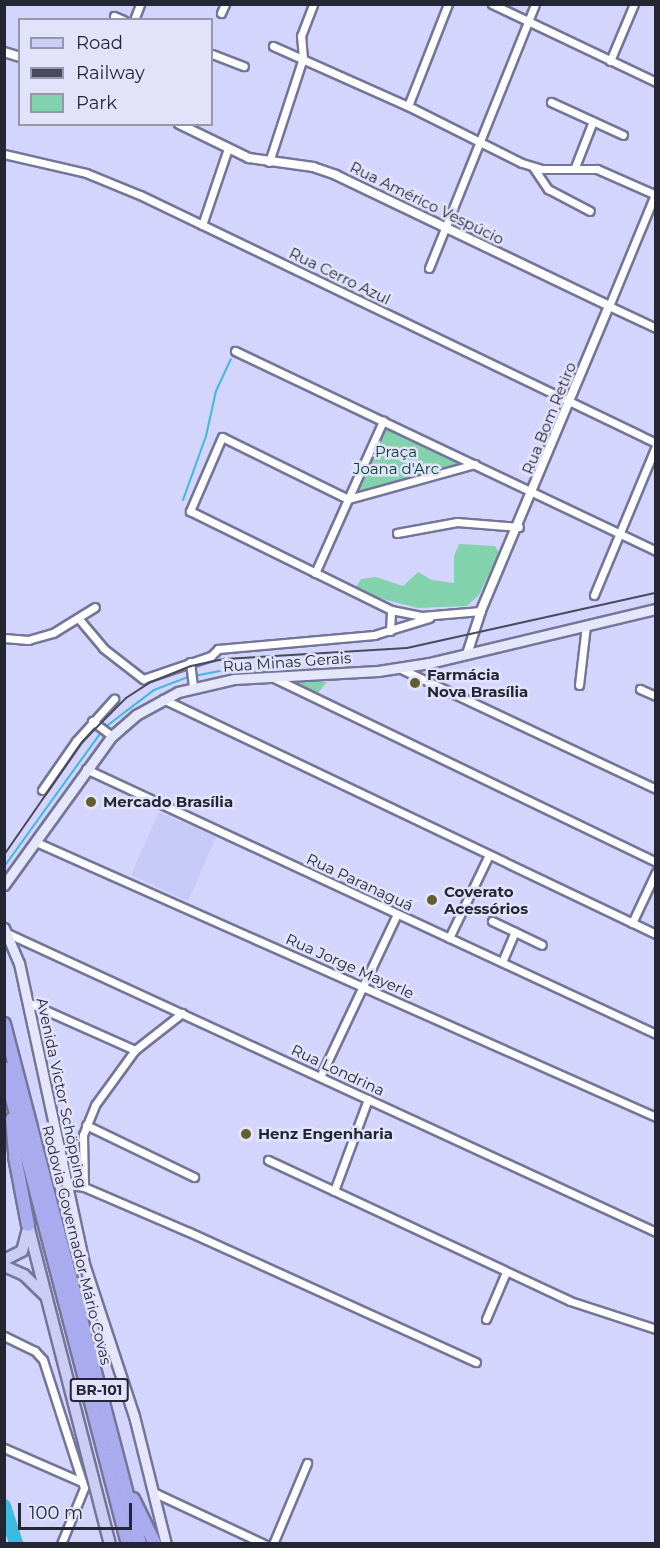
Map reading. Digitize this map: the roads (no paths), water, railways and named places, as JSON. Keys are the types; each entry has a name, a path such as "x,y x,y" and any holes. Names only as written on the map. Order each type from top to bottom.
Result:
{"highway":[{"name":"Rodovia Governador Mário Covas","path":"4,1024 116,1477 128,1544"},
{"name":"Rodovia Governador Mário Covas","path":"4,1068 116,1477 140,1544"},
{"path":"10,1088 15,1157 28,1225"},
{"path":"116,1477 120,1544"},
{"path":"116,1477 155,1544"}],"main road":[{"name":"Rua Minas Gerais","path":"4,885 112,736 136,715 163,699 193,687 272,676 399,668 656,609"},
{"name":"Avenida Victor Schöpping","path":"7,931 27,1002 66,1185 90,1284 134,1416 166,1544"},
{"path":"4,1260 22,1251 28,1225"},
{"path":"28,1225 110,1544"},
{"path":"4,1266 24,1275 47,1298"}],"street":[{"path":"222,13 225,4"},
{"path":"269,162 303,58 301,36 313,4"},
{"path":"408,106 448,4"},
{"path":"492,4 656,82"},
{"path":"429,268 535,4"},
{"path":"610,61 633,4"},
{"path":"114,16 118,18"},
{"path":"273,45 408,106 533,167 597,169 655,194"},
{"path":"213,54 244,66"},
{"path":"550,102 623,135"},
{"path":"575,167 593,121"},
{"name":"Rua Américo Vespúcio","path":"183,126 228,148 269,162 324,170 656,328"},
{"path":"202,225 228,148"},
{"name":"Rua Cerro Azul","path":"4,154 100,178 656,445"},
{"path":"533,167 548,189 590,211"},
{"name":"Rua Bom Retiro","path":"467,654 480,611 519,527 655,194"},
{"path":"235,351 656,551"},
{"path":"315,573 382,421"},
{"path":"434,616 391,609 190,511 222,436 348,499 475,464"},
{"path":"594,595 656,445"},
{"path":"397,533 458,522 519,527"},
{"path":"4,638 28,640 79,619 95,607"},
{"path":"390,631 391,609"},
{"path":"79,619 103,648 143,679 211,656 218,649 390,631 434,616 480,611"},
{"path":"579,686 586,625"},
{"path":"190,662 193,687"},
{"path":"399,668 656,789"},
{"path":"272,676 656,862"},
{"path":"640,689 656,696"},
{"path":"42,790 92,721 114,699"},
{"path":"163,699 656,934"},
{"path":"92,721 112,736"},
{"name":"Rua Paranaguá","path":"86,769 656,1034"},
{"name":"Rua Jorge Mayerle","path":"36,842 655,1116"},
{"path":"449,938 489,855"},
{"path":"632,923 656,872"},
{"path":"320,1077 397,914"},
{"path":"492,921 542,945"},
{"name":"Rua Londrina","path":"7,931 656,1232"},
{"path":"502,962 515,932"},
{"path":"27,1002 135,1050"},
{"path":"84,1187 81,1149 86,1125 95,1105 135,1050 183,1013"},
{"path":"334,1191 368,1099"},
{"path":"86,1125 194,1177"},
{"path":"268,1160 570,1301 656,1329"},
{"path":"66,1185 84,1187 476,1362"},
{"path":"486,1319 506,1272"},
{"path":"4,1336 34,1351 43,1360 82,1482 82,1499 61,1544"},
{"path":"4,1448 82,1482"},
{"path":"273,1544 307,1462"},
{"path":"153,1492 264,1544"}],"waterway":[{"path":"183,500 206,436 216,391 231,359"},
{"path":"194,676 235,668"},
{"path":"108,725 154,690 188,677"},
{"path":"6,864 99,735"},
{"path":"4,1506 16,1544"}],"railway":[{"path":"4,855 83,741 126,698 151,682 191,666 225,659 407,648 656,593"}],"place":[{"name":"Farmácia Nova Brasília","path":"415,683"},
{"name":"Mercado Brasília","path":"91,802"},
{"name":"Coverato Acessórios","path":"432,900"},
{"name":"Henz Engenharia","path":"246,1134"}],"park label":[{"name":"Praça Joana d'Arc","path":"396,460"}]}
